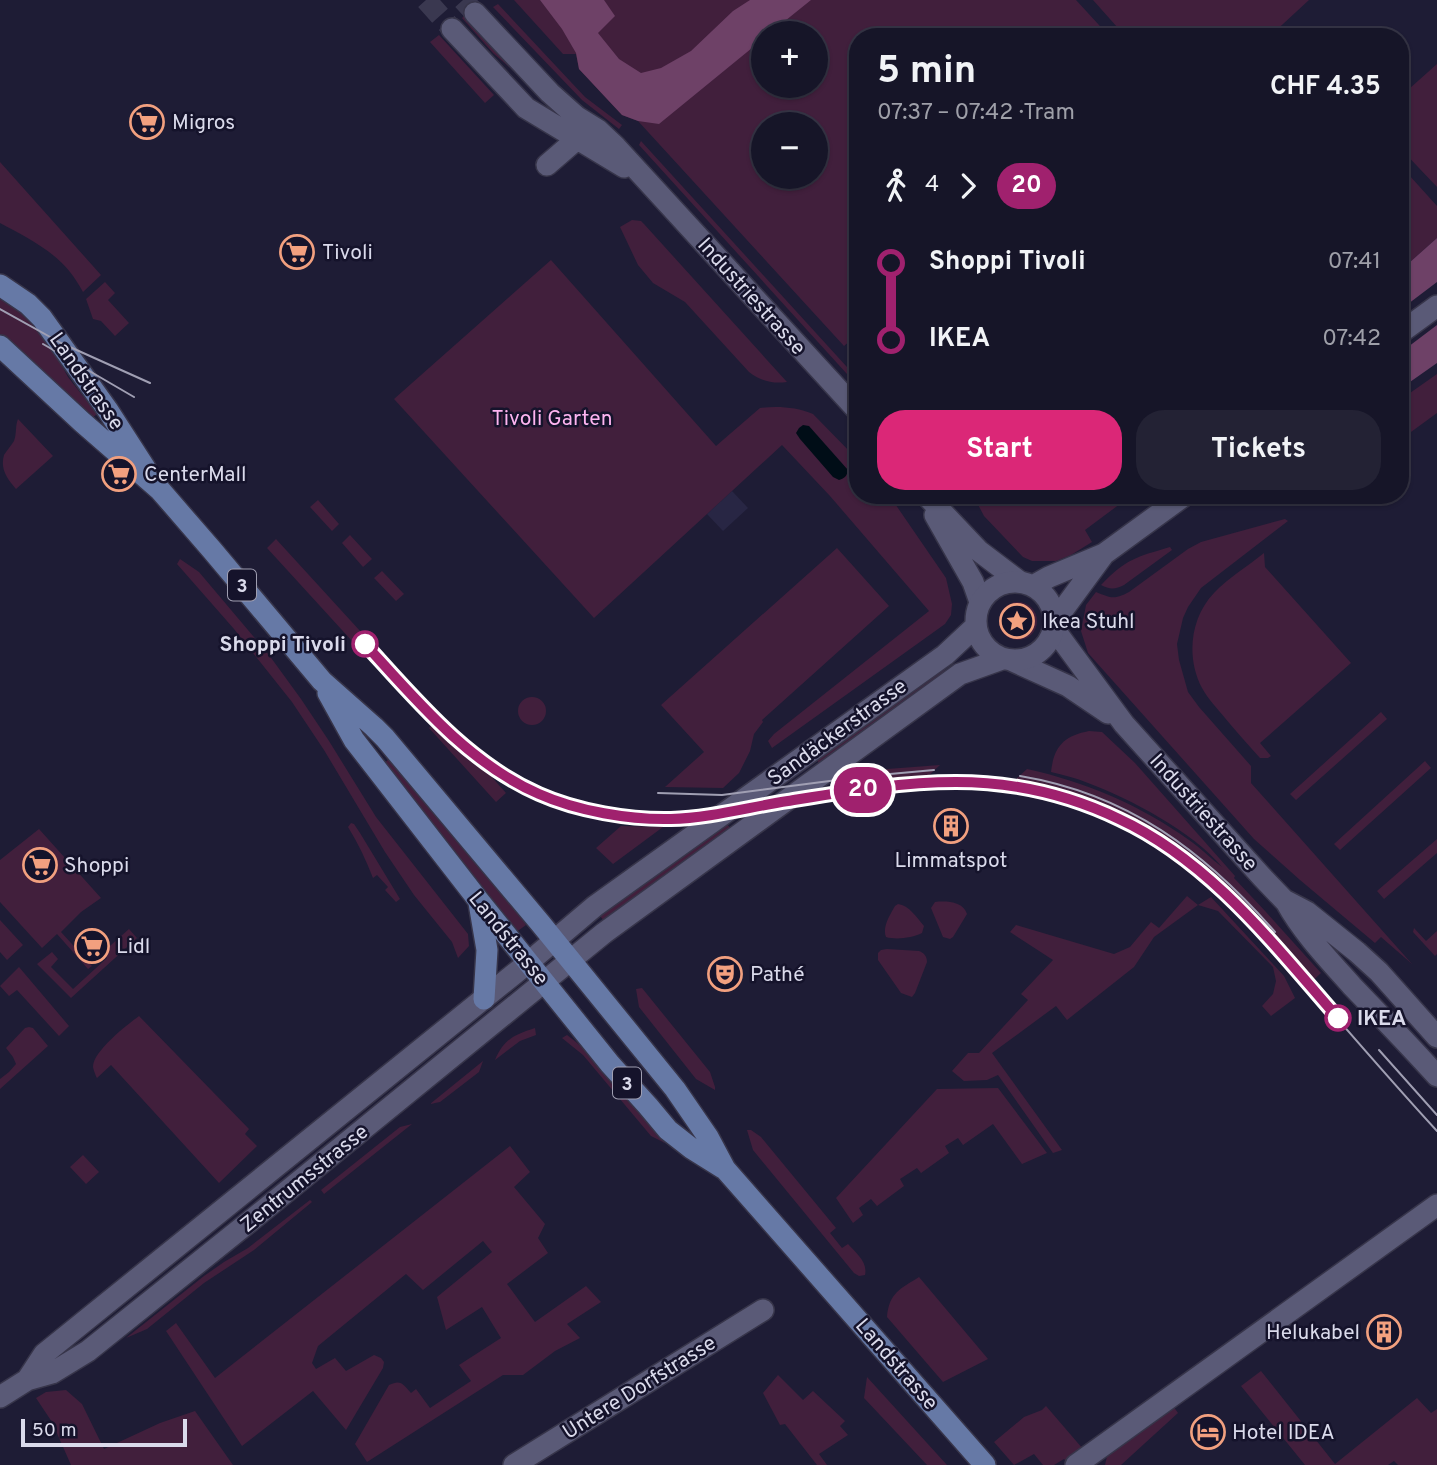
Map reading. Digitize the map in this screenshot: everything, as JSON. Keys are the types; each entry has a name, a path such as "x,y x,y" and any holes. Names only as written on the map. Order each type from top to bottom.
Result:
{"main road":[{"name":"Landstrasse","path":"0,285 28,303 42,318 107,409 160,490 322,681 385,738 555,940 675,1089 708,1137 725,1169 985,1465"},
{"name":"Landstrasse","path":"0,346 160,490"},
{"name":"Landstrasse","path":"322,681 354,740 610,1064 668,1130 725,1169"},
{"path":"479,901 486,950 484,999"}],"street":[{"name":"Industriestrasse","path":"475,13 550,93 577,117 591,125 616,155 647,180 849,401"},
{"path":"452,29 544,128 551,141 552,153 547,165"},
{"path":"526,108 577,139"},
{"path":"577,117 580,130 577,139"},
{"path":"547,165 577,139 591,134 616,155"},
{"path":"547,165 578,153 616,155"},
{"path":"1409,326 1437,306"},
{"path":"931,504 980,602"},
{"path":"935,504 979,551 1044,595 1052,607 1054,625"},
{"path":"1104,554 1054,625 1050,640 1043,649 1024,660 1008,660 992,654 984,646 978,637 975,618 980,602 987,593 1008,582 1026,584 1049,577 1104,554 1173,504"},
{"name":"Industriestrasse","path":"1054,625 1124,724 1284,900 1297,923 1329,960 1437,1076"},
{"name":"Sandäckerstrasse","path":"529,962 595,906 945,654 976,626"},
{"name":"Industriestrasse","path":"1008,660 1068,686 1124,724"},
{"name":"Sandäckerstrasse","path":"571,960 604,933 960,674 1008,660"},
{"path":"785,802 784,781 796,762"},
{"name":"Industriestrasse","path":"1284,900 1307,912 1365,958 1437,1037"},
{"name":"Zentrumsstrasse","path":"0,1397 27,1380 52,1373 88,1351 571,960"},
{"name":"Zentrumsstrasse","path":"27,1380 44,1354 529,962"},
{"path":"1076,1465 1437,1205"},
{"name":"Untere Dorfstrasse","path":"514,1465 763,1310"}],"shaded area":[{"path":"540,0 604,0 615,16 598,33 619,59 641,73 661,68 691,51 733,11 750,0 811,0 785,21 751,21 751,49 659,124 622,115 579,69 576,53"},
{"path":"1437,238 1437,282 1409,303 1409,263"},
{"path":"1437,325 1437,363 1409,383 1409,346"},
{"path":"803,425 809,426 848,470 844,478 839,480 833,477 800,439 796,433"},
{"path":"732,491 748,508 723,531 707,514"}],"green space":[{"path":"514,0 1076,0 1102,28 849,28 849,342 844,346 638,121 622,115 579,69 576,54 563,54"},
{"path":"1093,0 1309,0 1279,28 1118,28"},
{"path":"498,4 585,97 622,125 619,129 582,100 493,7"},
{"path":"465,15 516,73 493,53 462,18"},
{"path":"439,35 494,95 485,103 430,42"},
{"path":"1437,64 1437,187 1409,157 1409,89"},
{"path":"641,141 849,369 849,376 639,145"},
{"path":"0,162 101,275 83,292 72,274 56,257 0,223"},
{"path":"1409,175 1437,206 1437,238 1409,263"},
{"path":"632,220 644,224 787,382 767,381 749,372 685,302 653,283 638,265 620,227"},
{"name":"Tivoli Garten","path":"551,260 716,446 760,408 787,408 813,414 849,451 849,504 895,504 946,578 952,604 951,615 945,624 772,748 768,741 774,734 929,611 830,496 782,445 594,618 394,399"},
{"path":"105,282 115,293 108,300 129,323 115,336 101,321 93,319 86,299"},
{"path":"0,294 37,325 68,377 97,414 89,421 0,336"},
{"path":"1437,374 1437,413 1409,433 1409,394"},
{"path":"18,419 53,456 16,489 5,474 3,460 14,441"},
{"path":"318,500 339,524 332,531 310,507"},
{"path":"978,504 1120,504 1085,530 1092,542 1056,561 1032,561 1023,557 984,516"},
{"path":"1285,519 1288,521 1201,588 1188,607 1177,644 1188,692 1251,766 1251,783 1412,964 1381,937 1375,943 1254,839 1088,653 1081,631 1086,605 1096,592 1109,597 1120,596 1201,542"},
{"path":"350,535 372,559 363,567 342,543"},
{"path":"276,539 361,632 352,641 267,548"},
{"path":"1170,547 1172,550 1124,585 1107,588 1101,585 1118,569 1133,560"},
{"path":"837,548 889,606 762,720 739,773 723,788 665,787 704,752 661,705"},
{"path":"1264,553 1265,567 1351,663 1260,743 1271,756 1260,758 1204,692 1197,676 1192,651 1195,626 1206,603 1225,582"},
{"path":"180,559 199,572 269,655 329,741 376,817 468,934 469,946 458,958 452,942 414,895 385,852 292,702 234,629 177,564"},
{"path":"382,571 404,594 396,601 374,578"},
{"path":"1018,602 1031,608 1037,621 1031,634 1018,640 1005,634 999,621 1005,608"},
{"path":"942,668 947,673 821,766 816,759"},
{"path":"532,697 542,701 546,711 542,721 532,725 522,721 518,711 522,701"},
{"path":"1381,712 1387,719 1296,800 1290,794"},
{"path":"439,718 506,793 496,802 429,728"},
{"path":"1089,731 1102,732 1135,763 1234,878 1321,973 1304,989 1234,913 1157,849 1096,816 1003,791 1027,769 1091,788 1112,796 1170,827 1222,867 1195,841 1142,807 1083,781 1051,772 1055,755 1062,744 1073,736"},
{"path":"389,759 518,911 526,925 515,933 382,765"},
{"path":"1425,761 1431,768 1340,850 1334,844"},
{"path":"940,765 914,789 863,795 861,771"},
{"path":"842,767 846,807 841,812 835,801 834,790"},
{"path":"351,823 360,833 400,899 396,902 377,875 373,878 348,827"},
{"path":"727,824 732,830 606,923 600,916"},
{"path":"621,826 663,827 613,864 596,848"},
{"path":"39,829 101,898 81,912 61,932 92,966 88,969 57,934 42,948 0,902 0,860"},
{"path":"1437,839 1437,853 1384,899 1377,891"},
{"path":"1187,896 1198,905 1154,937 1134,967 1067,1020 1056,1006 992,1053 1062,1150 1053,1153 998,1075 987,1080 964,1081 952,1071 968,1053 979,1053 1028,1000 1021,994 1053,960 1010,932 1016,925 1114,954 1130,947 1151,922 1159,928"},
{"path":"1211,897 1284,976 1295,998 1271,1016 1262,1006 1273,994 1276,981 1273,967 1218,911 1198,905"},
{"path":"935,902 958,904 967,914 950,939 943,937 931,908"},
{"path":"898,904 909,909 919,919 924,926 922,933 904,938 886,937 887,921"},
{"path":"0,920 23,945 7,960 0,952"},
{"path":"1414,928 1426,941 1437,931 1435,956 1413,932"},
{"path":"129,929 137,938 71,998 37,964 52,952 58,959 51,967 73,989 107,958 102,953"},
{"path":"887,949 919,951 926,956 927,962 912,997 901,993 878,960 878,953"},
{"path":"19,967 69,1026 59,1036 17,990 9,996 0,986"},
{"path":"642,988 710,1072 715,1090 696,1079 639,1007 636,989"},
{"path":"139,1016 249,1129 245,1134 257,1146 219,1183 111,1065 97,1078 94,1061 112,1039"},
{"path":"29,1027 33,1028 48,1046 0,1089 0,1079 16,1064 6,1048"},
{"path":"535,1028 536,1035 520,1041 495,1060 510,1039"},
{"path":"567,1035 607,1072 665,1143 651,1136 583,1055 562,1038"},
{"path":"483,1061 479,1072 440,1102 430,1104"},
{"path":"998,1088 1047,1153 1022,1164 993,1124 963,1145 958,1138 945,1146 949,1153 921,1173 917,1168 900,1179 904,1186 877,1206 871,1199 859,1208 863,1215 853,1223 836,1198 937,1089"},
{"path":"412,1124 324,1194 321,1190 400,1127"},
{"path":"747,1130 761,1137 836,1228 830,1233 842,1248 848,1244 858,1254 865,1266 865,1275 854,1273 753,1150"},
{"path":"510,1146 530,1172 514,1187 545,1224 538,1238 548,1253 507,1284 535,1322 586,1286 601,1302 567,1324 580,1338 555,1351 523,1375 503,1375 367,1462 355,1444 389,1385 402,1383 411,1393 416,1389 430,1408 471,1381 459,1365 501,1338 482,1307 446,1330 437,1297 492,1252 483,1241 423,1290 406,1274 318,1346 312,1363 316,1369 335,1358 346,1371 374,1355 384,1362 346,1430 313,1391 242,1446 166,1331 176,1323 215,1378"},
{"path":"83,1155 99,1172 86,1184 70,1167"},
{"path":"310,1200 312,1202 254,1250 204,1283 147,1329 126,1338 204,1276 248,1248"},
{"path":"919,1277 988,1359 943,1382 887,1317 893,1297"},
{"path":"1261,1371 1335,1464 1417,1398 1431,1413 1437,1409 1437,1465 1398,1465 1394,1461 1388,1465 1305,1465 1241,1386"},
{"path":"778,1375 803,1400 813,1391 845,1421 840,1426 848,1435 819,1454 827,1465 817,1465 785,1424 780,1425 763,1393"},
{"path":"867,1377 947,1465 927,1465 864,1398"},
{"path":"66,1390 82,1404 104,1449 160,1423 195,1411 233,1465 71,1465 52,1422 36,1398 46,1392"},
{"path":"1046,1406 1083,1449 1066,1461 1064,1459 1054,1465 1043,1465 1034,1454 1014,1465 994,1442 1024,1417"},
{"path":"1173,1406 1178,1413 1121,1465 1105,1465 1108,1452"}],"tunnel":[{"path":"426,0 452,29"},
{"path":"463,0 475,13"}],"tram line":[{"path":"0,309 61,343 150,383"},
{"path":"43,344 134,397"},
{"name":"20","path":"365,644 447,731 486,762 539,794 587,810 672,819 864,790 919,783 958,782 1009,785 1055,795 1095,808 1163,843 1206,875 1249,918 1338,1018"},
{"path":"658,793 722,795 934,770"},
{"path":"1020,776 1095,797 1161,830 1220,876 1275,932"},
{"path":"632,816 709,814 919,783"},
{"path":"1009,785 1080,803 1121,819 1147,833 1194,867 1257,927 1437,1131"},
{"path":"1379,1050 1437,1115"}],"place":[{"name":"Migros","path":"147,122"},
{"name":"Tivoli","path":"297,252"},
{"name":"CenterMall","path":"119,474"},
{"name":"Ikea Stuhl","path":"1017,621"},
{"name":"Shoppi Tivoli","path":"365,644"},
{"name":"Limmatspot","path":"951,826"},
{"name":"Shoppi","path":"40,865"},
{"name":"Lidl","path":"92,946"},
{"name":"Pathé","path":"725,974"},
{"name":"IKEA","path":"1338,1018"},
{"name":"Helukabel","path":"1384,1332"},
{"name":"Hotel IDEA","path":"1208,1432"}]}
